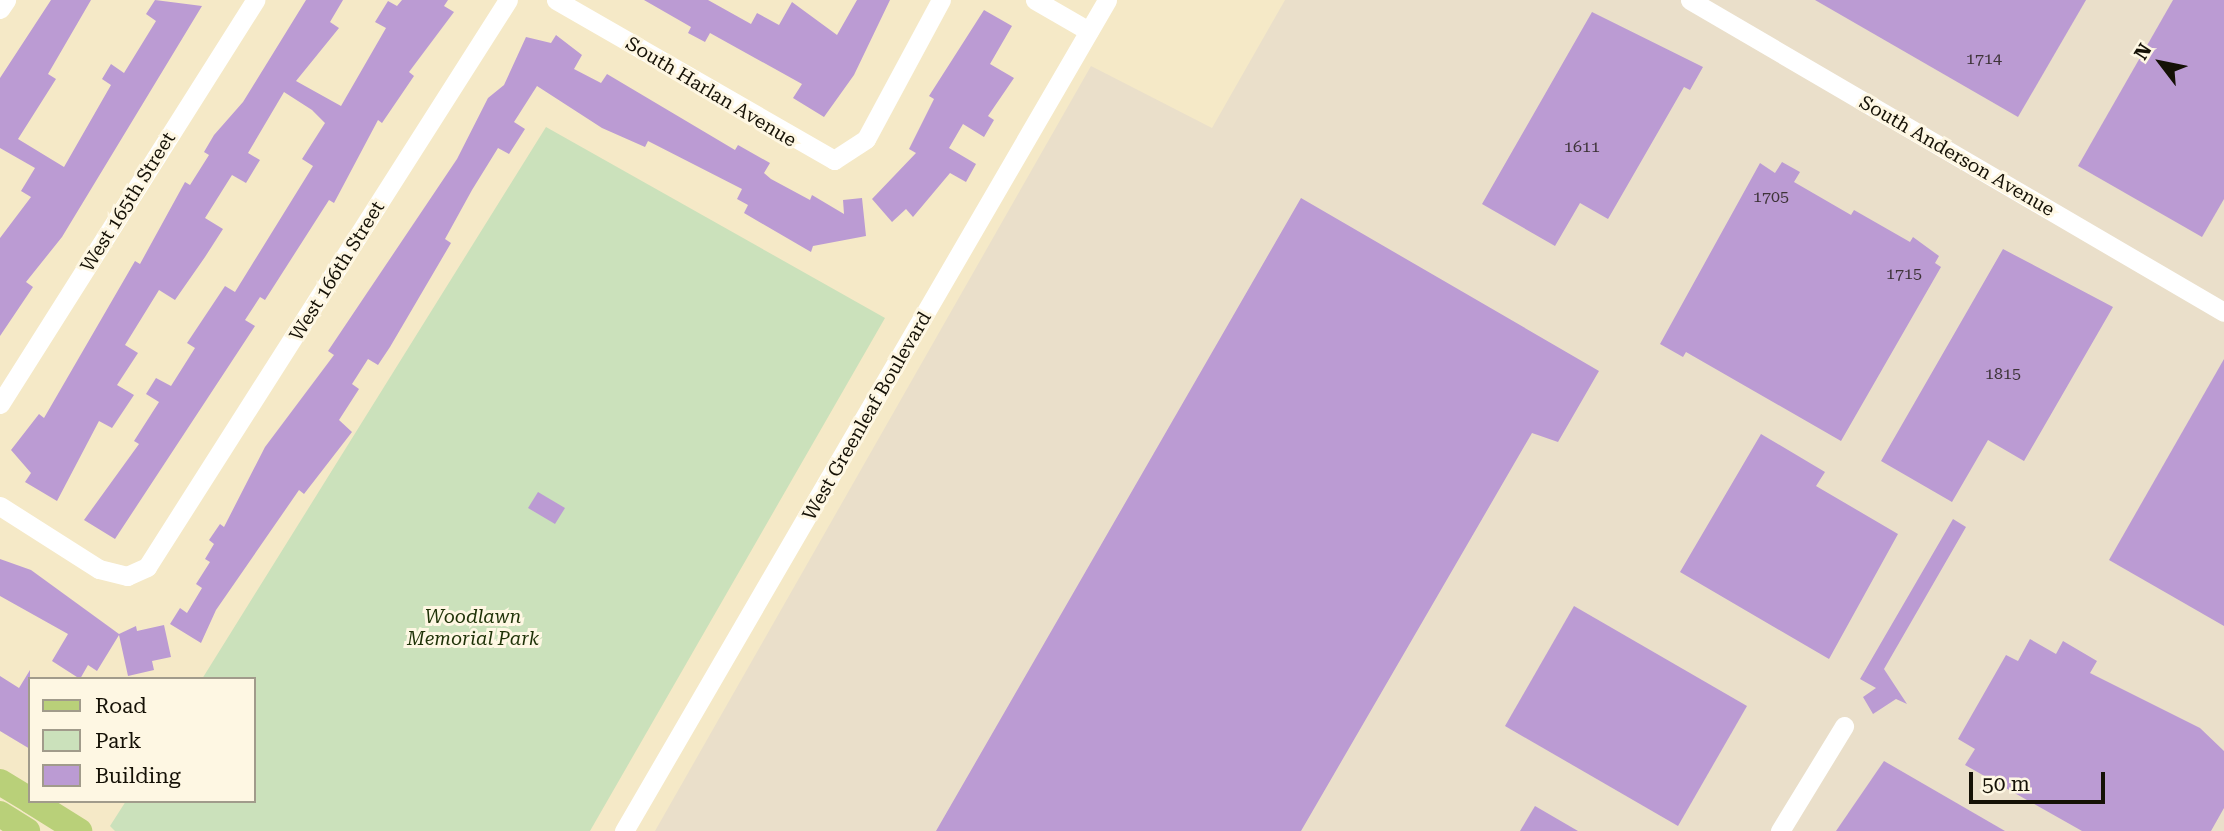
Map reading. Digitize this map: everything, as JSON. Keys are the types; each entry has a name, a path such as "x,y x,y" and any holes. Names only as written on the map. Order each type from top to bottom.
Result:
{"main road":[{"path":"0,782 28,799"},
{"path":"34,803 79,831"},
{"path":"0,814 27,831"}],"street":[{"path":"0,9 6,0"},
{"name":"West 165th Street","path":"0,404 255,0"},
{"name":"West 166th Street","path":"0,506 99,569 127,576 147,567 167,542 508,0"},
{"name":"South Harlan Avenue","path":"556,0 815,153 834,160 866,139 942,0"},
{"path":"1035,0 1089,31"},
{"name":"West Greenleaf Boulevard","path":"624,831 1107,0"},
{"name":"South Anderson Avenue","path":"1690,0 2224,312"},
{"path":"1780,831 1844,726"}],"shaded area":[{"path":"1285,0 2224,0 2224,831 655,831 1091,66 1212,128"}],"green space":[{"name":"Woodlawn Memorial Park","path":"546,127 885,318 590,831 115,831 110,826 125,803 256,803 256,677 203,677"}],"building":[{"path":"51,0 91,0 48,74 56,79 18,139 64,167 111,85 102,79 111,64 124,73 156,21 146,14 155,0 202,6 62,237 26,282 33,287 0,336 0,238 31,197 21,191 35,168 0,148 0,78"},
{"path":"306,0 343,0 330,22 339,28 296,81 341,106 386,28 375,22 388,1 397,6 402,0 448,0 444,6 454,12 409,72 414,76 382,123 378,120 334,203 329,200 265,300 260,297 245,320 255,326 115,539 84,520 139,444 134,441 159,402 146,394 156,378 171,386 195,348 187,343 225,286 235,292 313,166 302,159 325,123 312,110 284,92 248,153 260,160 246,183 232,175 205,218 223,229 175,300 159,290 125,345 138,353 117,385 134,395 112,428 99,421 57,501 25,482 31,473 11,450 39,414 44,418 135,261 140,264 185,182 190,185 209,155 204,152 214,135 243,102"},
{"path":"644,0 708,0 751,24 757,13 779,25 792,2 837,35 857,0 890,0 854,75 824,117 793,98 802,84 710,33 705,42 688,33 691,27"},
{"path":"1815,0 2086,0 2018,117"},
{"path":"2173,0 2224,0 2224,199 2202,237 2078,166"},
{"path":"984,10 1012,26 990,64 1014,78 988,116 994,120 984,137 963,124 949,148 976,164 966,182 950,173 913,217 906,209 892,222 872,199 916,153 909,149 934,99 929,96"},
{"path":"1592,12 1703,67 1690,90 1684,87 1608,219 1580,203 1555,246 1482,204"},
{"path":"556,35 582,55 574,69 601,83 607,74 735,150 738,145 770,163 764,173 771,179 810,200 812,195 844,214 843,200 862,198 866,236 813,246 811,252 744,213 748,205 737,199 742,189 648,141 645,147 602,128 537,86 514,122 525,129 509,154 498,148 445,239 451,243 390,347 378,365 368,359 352,384 359,389 339,420 352,432 304,494 299,490 216,610 201,643 170,624 180,608 187,613 202,588 196,584 210,562 205,559 214,544 209,540 220,524 224,527 265,447 334,355 328,351 457,159 488,98 504,85 526,37 551,43"},
{"path":"1782,162 1800,172 1794,182 1851,215 1854,210 1910,242 1913,237 1939,256 1935,263 1941,267 1841,441 1686,352 1683,357 1660,344 1760,163 1775,173"},
{"path":"1301,198 1599,371 1558,442 1532,433 1301,831 936,831"},
{"path":"2003,249 2113,307 2024,461 1988,440 1952,502 1881,461"},
{"path":"2224,359 2224,626 2109,560"},
{"path":"1761,434 1825,472 1816,486 1898,534 1829,659 1680,572"},
{"path":"538,492 565,508 555,524 528,508"},
{"path":"1953,519 1966,527 1884,669 1907,704 1896,699 1873,714 1863,697 1876,688 1860,679"},
{"path":"0,559 31,570 119,634 136,626 137,631 164,625 171,657 152,661 154,670 128,676 119,635 97,671 88,665 81,677 77,677 52,661 68,634 0,596"},
{"path":"1574,606 1747,706 1678,826 1505,726"},
{"path":"2030,639 2056,654 2063,641 2097,661 2090,673 2200,728 2224,751 2224,808 2211,831 2082,831 1965,765 1975,749 1958,739 2006,655 2018,661"},
{"path":"30,670 28,748 0,731 0,676 19,688"},
{"path":"1884,761 2005,831 1836,831"},
{"path":"1535,806 1578,831 1520,831"}]}
